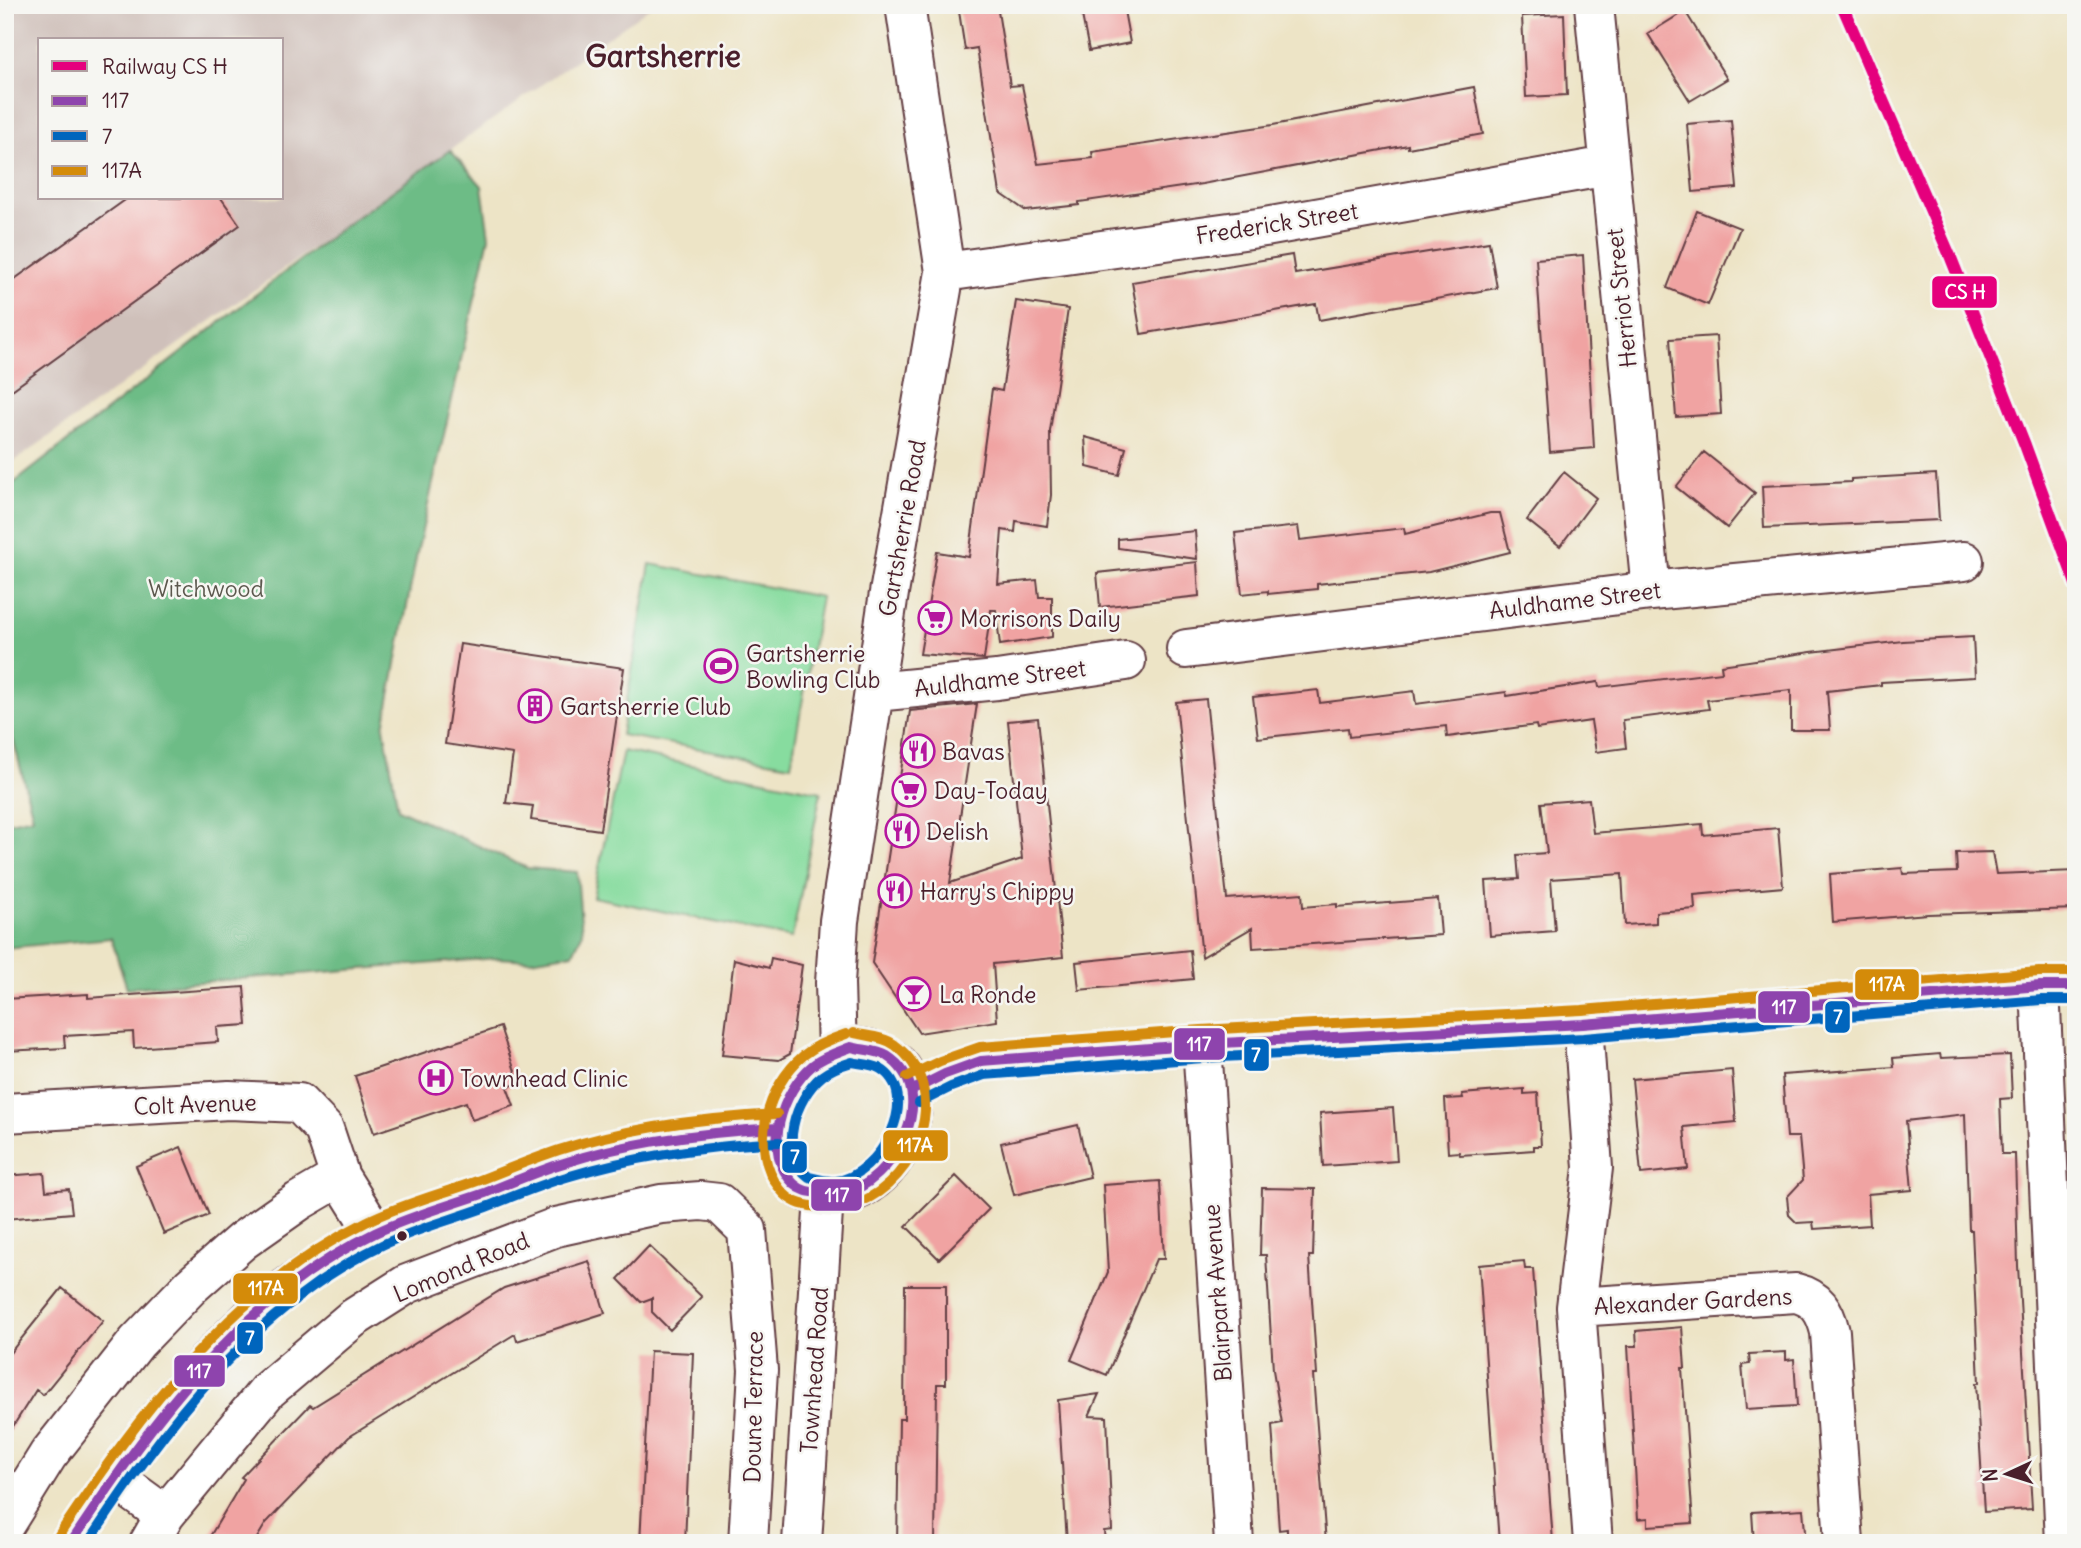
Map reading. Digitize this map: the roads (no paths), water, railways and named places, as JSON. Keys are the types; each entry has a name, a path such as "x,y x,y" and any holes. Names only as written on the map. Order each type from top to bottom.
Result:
{"street":[{"name":"Gartsherrie Road","path":"837,1052 835,983 838,921 889,593 946,272 905,5"},
{"name":"Herriot Street","path":"1594,5 1651,590"},
{"name":"Frederick Street","path":"946,272 1265,227 1608,166"},
{"name":"Auldhame Street","path":"1186,649 1651,590 1964,561"},
{"name":"Auldhame Street","path":"874,692 997,680 1126,661"},
{"path":"913,1090 945,1074 981,1061 1202,1044 1583,1024 2058,986 2065,1543"},
{"name":"Alexander Gardens","path":"1583,1024 1593,1168 1576,1307 1593,1543"},
{"name":"Blairpark Avenue","path":"1202,1044 1234,1543"},
{"path":"851,1047 882,1052 894,1060 913,1090 912,1114 907,1137 898,1155 884,1172 845,1193 824,1196 801,1190 788,1179 780,1157 778,1128 794,1088 807,1071 820,1059 837,1052 851,1047"},
{"name":"Colt Avenue","path":"5,1113 229,1100 299,1104 324,1129 340,1177"},
{"path":"71,1543 160,1414 215,1354 266,1304 328,1261 375,1233 565,1163 651,1143 742,1129 778,1128"},
{"path":"5,1524 48,1455 137,1342 191,1286 242,1241 299,1201 340,1177 375,1233"},
{"name":"Townhead Road","path":"803,1543 824,1196"},
{"name":"Lomond Road","path":"114,1478 157,1529 268,1390 352,1320 407,1284 556,1227 661,1204 701,1201 719,1203 747,1230"},
{"name":"Doune Terrace","path":"747,1230 758,1370 748,1543"},
{"name":"Alexander Gardens","path":"1576,1307 1796,1293 1809,1296 1827,1319 1830,1332 1844,1543"}],"place":[{"name":"Morrisons Daily","path":"935,618"},
{"name":"Gartsherrie Bowling Club","path":"721,666"},
{"name":"Gartsherrie Club","path":"535,706"},
{"name":"Bavas","path":"918,751"},
{"name":"Day-Today","path":"909,790"},
{"name":"Delish","path":"902,831"},
{"name":"Harry's Chippy","path":"895,891"},
{"name":"La Ronde","path":"914,994"},
{"name":"Townhead Clinic","path":"436,1078"}],"district":[{"name":"Gartsherrie","path":"663,56"}],"park label":[{"name":"Witchwood","path":"206,588"}]}
